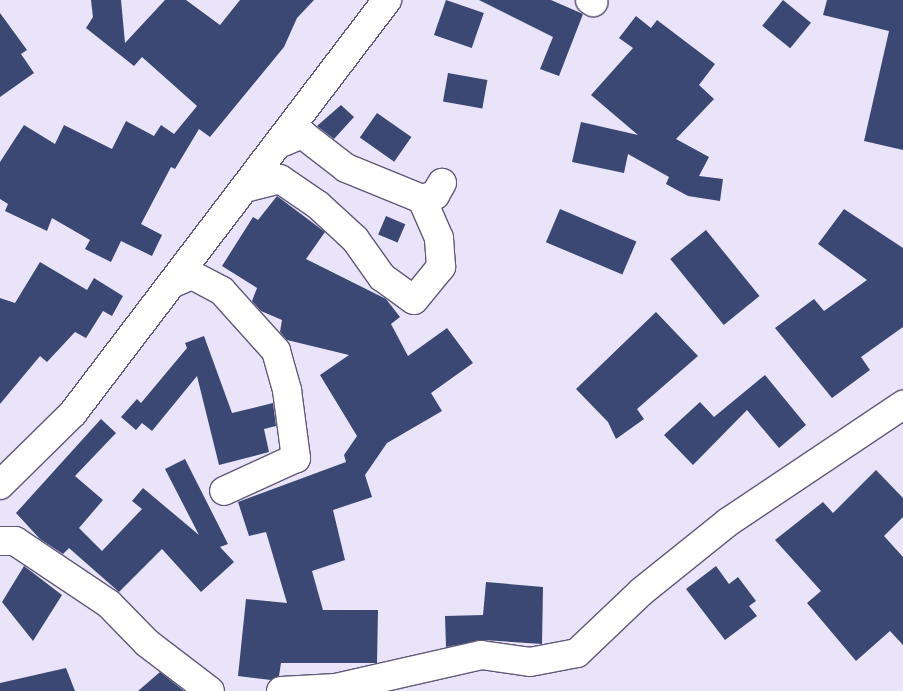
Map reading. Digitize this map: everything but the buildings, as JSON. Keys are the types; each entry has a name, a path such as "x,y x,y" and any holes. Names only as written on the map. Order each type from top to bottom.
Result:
{"street":[{"path":"0,485 73,413 245,188 283,142 387,0"},
{"path":"245,188 280,179 330,216 355,239 382,277 414,300 441,267 432,191 346,168 302,134 283,142"},
{"path":"173,283 192,275 222,292 276,351 287,390 296,458 224,491"},
{"path":"281,691 336,688 481,655 530,662 577,652 640,592 728,522 903,404"},
{"path":"0,541 15,541 109,604 147,643 210,691"}]}
